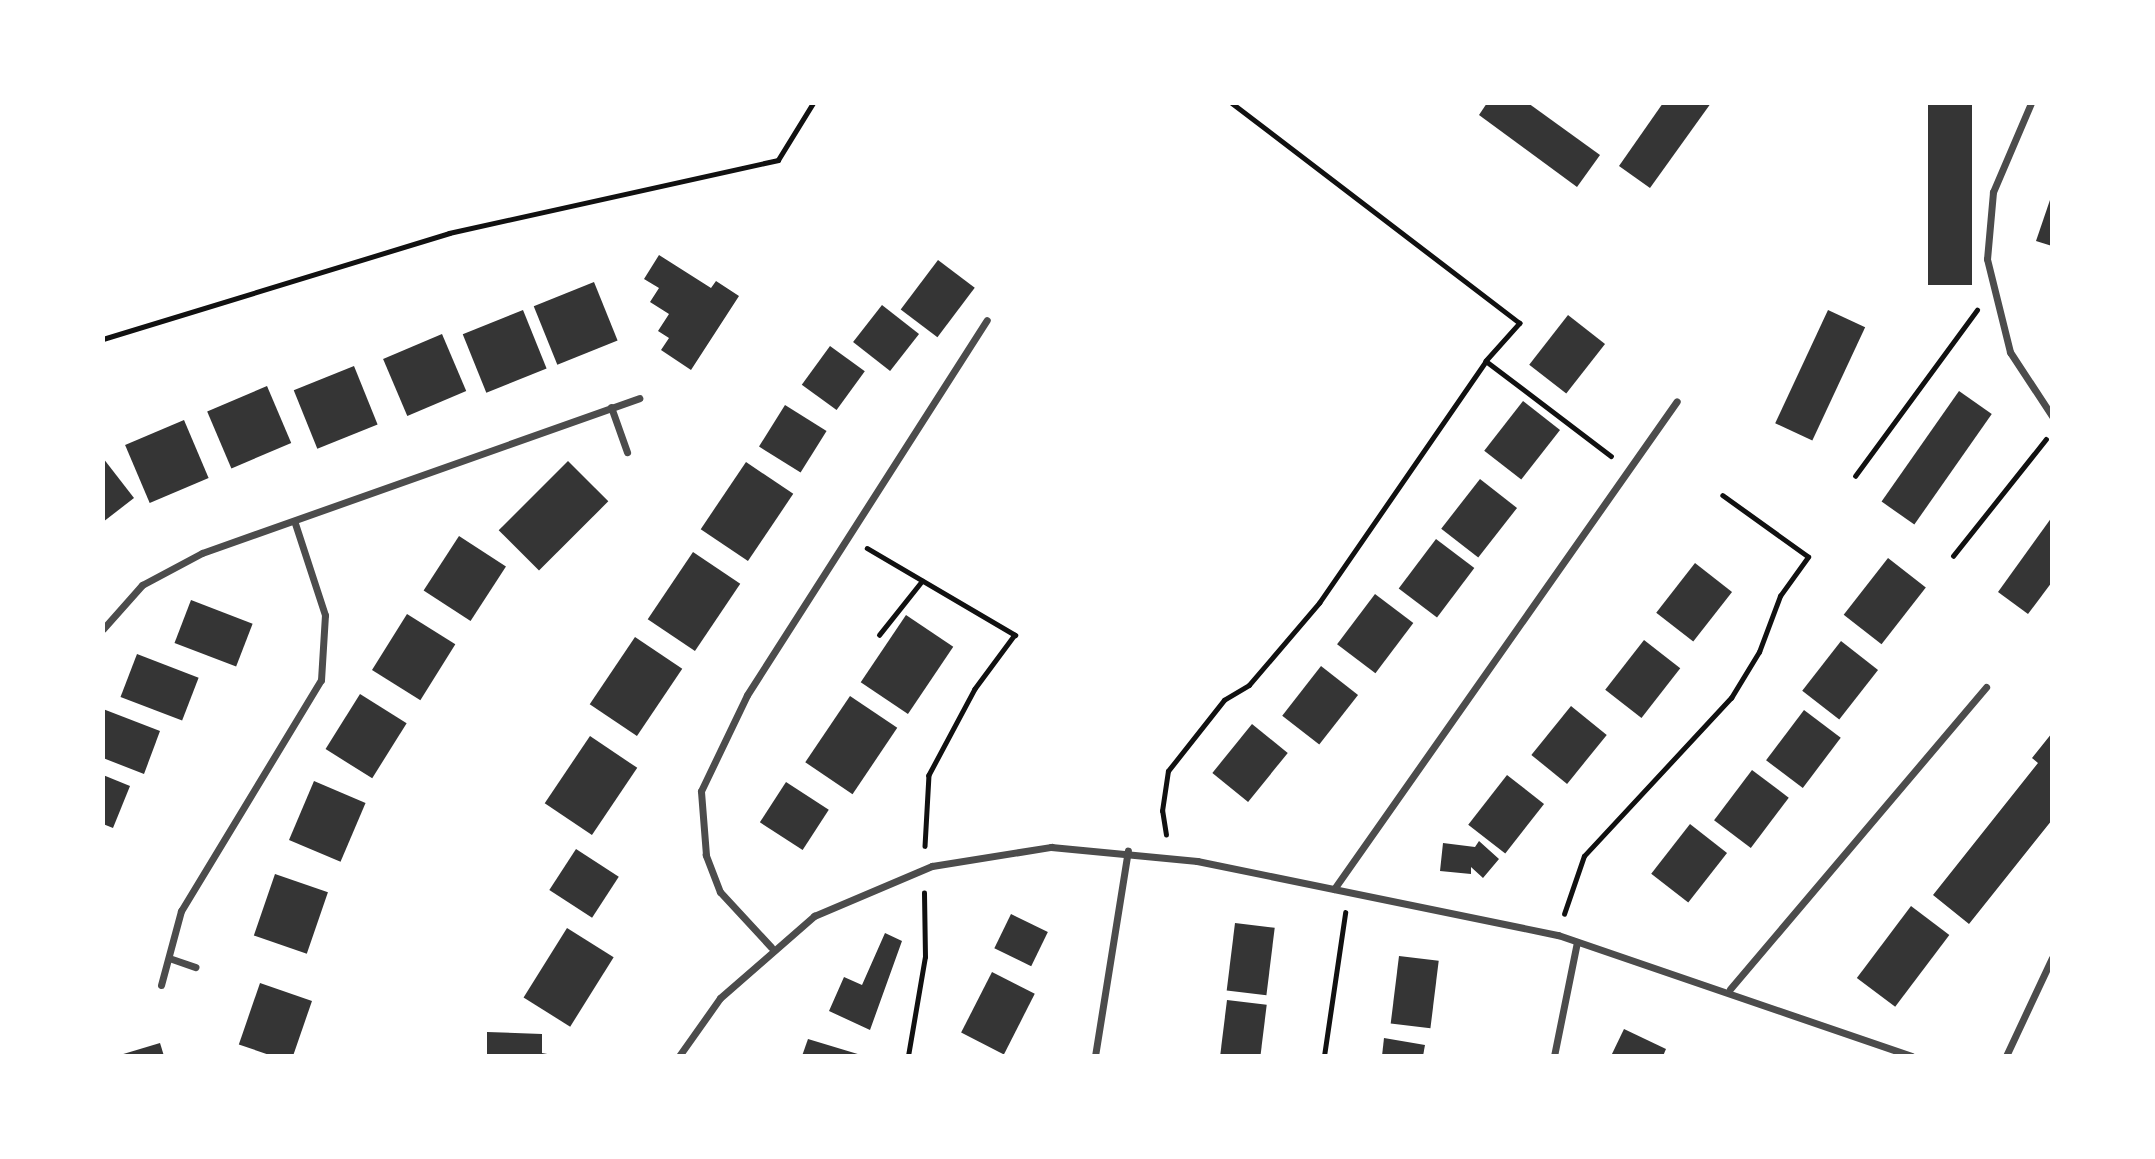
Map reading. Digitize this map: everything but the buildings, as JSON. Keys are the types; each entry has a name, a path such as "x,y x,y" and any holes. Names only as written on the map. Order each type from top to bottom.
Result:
{"street":[{"path":"2031,103 1993,192 1987,259 1993,294 2010,352 2052,416"},
{"path":"771,947 720,892 706,855 701,791 747,695 846,536 988,320"},
{"path":"103,629 142,585 202,553 295,523 639,398"},
{"path":"1334,889 1677,401"},
{"path":"611,407 627,452"},
{"path":"161,985 181,911 321,680 325,615 295,523"},
{"path":"1730,989 1986,687"},
{"path":"679,1056 720,998 771,947 814,916 924,869 1051,846 1170,856 1558,935 1730,989 1912,1056"},
{"path":"1095,1056 1128,851"},
{"path":"1554,1056 1577,942"},
{"path":"169,958 195,967"},
{"path":"2006,1056 2052,958"}],"path":[{"path":"103,339 449,233 778,160 813,103"},
{"path":"1170,856 1162,811 1168,771 1224,700 1249,685 1319,603 1486,361 1520,323 1232,103"},
{"path":"1856,476 1993,294"},
{"path":"1486,361 1629,469"},
{"path":"1953,556 2052,432"},
{"path":"1558,935 1584,856 1731,698 1759,652 1780,596 1808,557 1723,495"},
{"path":"846,536 1015,635 975,689 929,775 924,869 925,957 908,1056"},
{"path":"879,635 922,581"},
{"path":"1324,1056 1349,892"}]}
